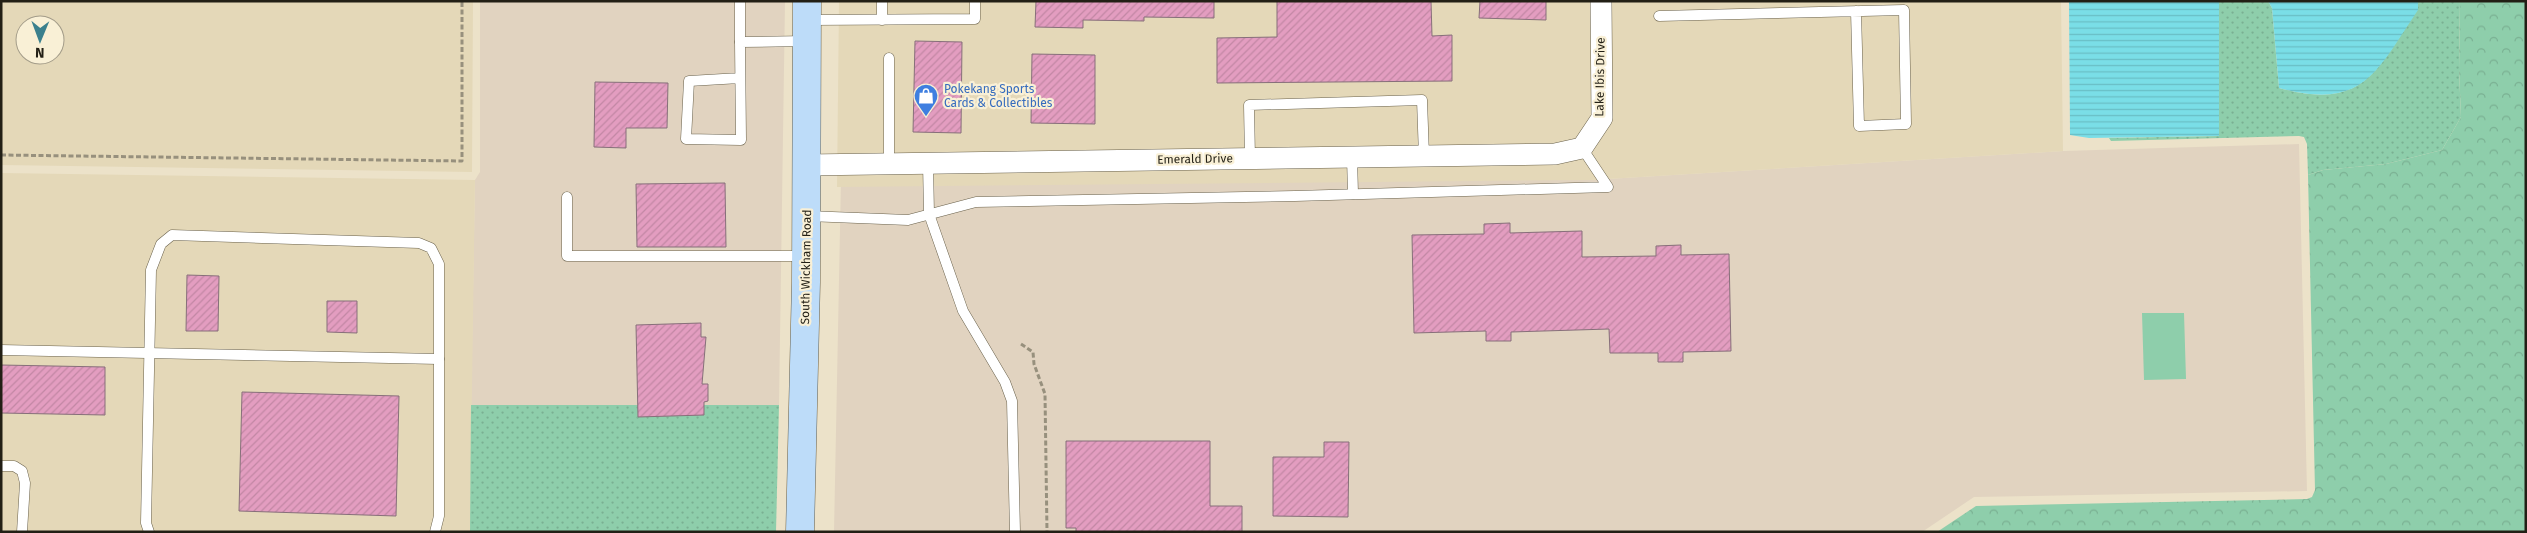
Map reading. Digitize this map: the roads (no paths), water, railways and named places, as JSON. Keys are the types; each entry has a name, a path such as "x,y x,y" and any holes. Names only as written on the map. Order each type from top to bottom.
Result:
{"main road":[{"name":"South Wickham Road","path":"800,532 806,256 807,21"}],"street":[{"name":"Lake Ibis Drive","path":"1582,148 1602,118 1601,1"},
{"name":"Emerald Drive","path":"806,165 1555,154 1582,148"}],"lane":[{"path":"740,1 740,42 740,78 740,140 686,139 689,81 740,78"},
{"path":"882,1 882,20"},
{"path":"740,42 807,21 975,19 975,1"},
{"path":"1814,1 1814,12"},
{"path":"1659,16 1814,12 1856,11 1904,10 1906,124 1859,126 1856,11"},
{"path":"888,164 889,58"},
{"path":"1250,159 1249,105 1422,100 1424,156"},
{"path":"806,216 908,220 976,202 1608,187 1582,148"},
{"path":"1352,157 1353,194"},
{"path":"928,163 929,214 963,311 1005,382 1012,401 1015,532"},
{"path":"567,197 567,256 806,256"},
{"path":"149,532 146,523 151,270 161,244 172,235 419,243 431,248 439,264 439,516 435,532"},
{"path":"1,350 439,359"},
{"path":"1,466 14,466 22,471 25,483 22,532"}],"water":[{"path":"2069,1 2219,1 2219,136 2089,138 2070,135"},
{"path":"2268,1 2418,1 2418,10 2391,52 2365,81 2349,90 2331,94 2308,94 2279,88 2272,8"}],"place":[{"name":"Pokekang Sports Cards & Collectibles","path":"926,117"}]}
